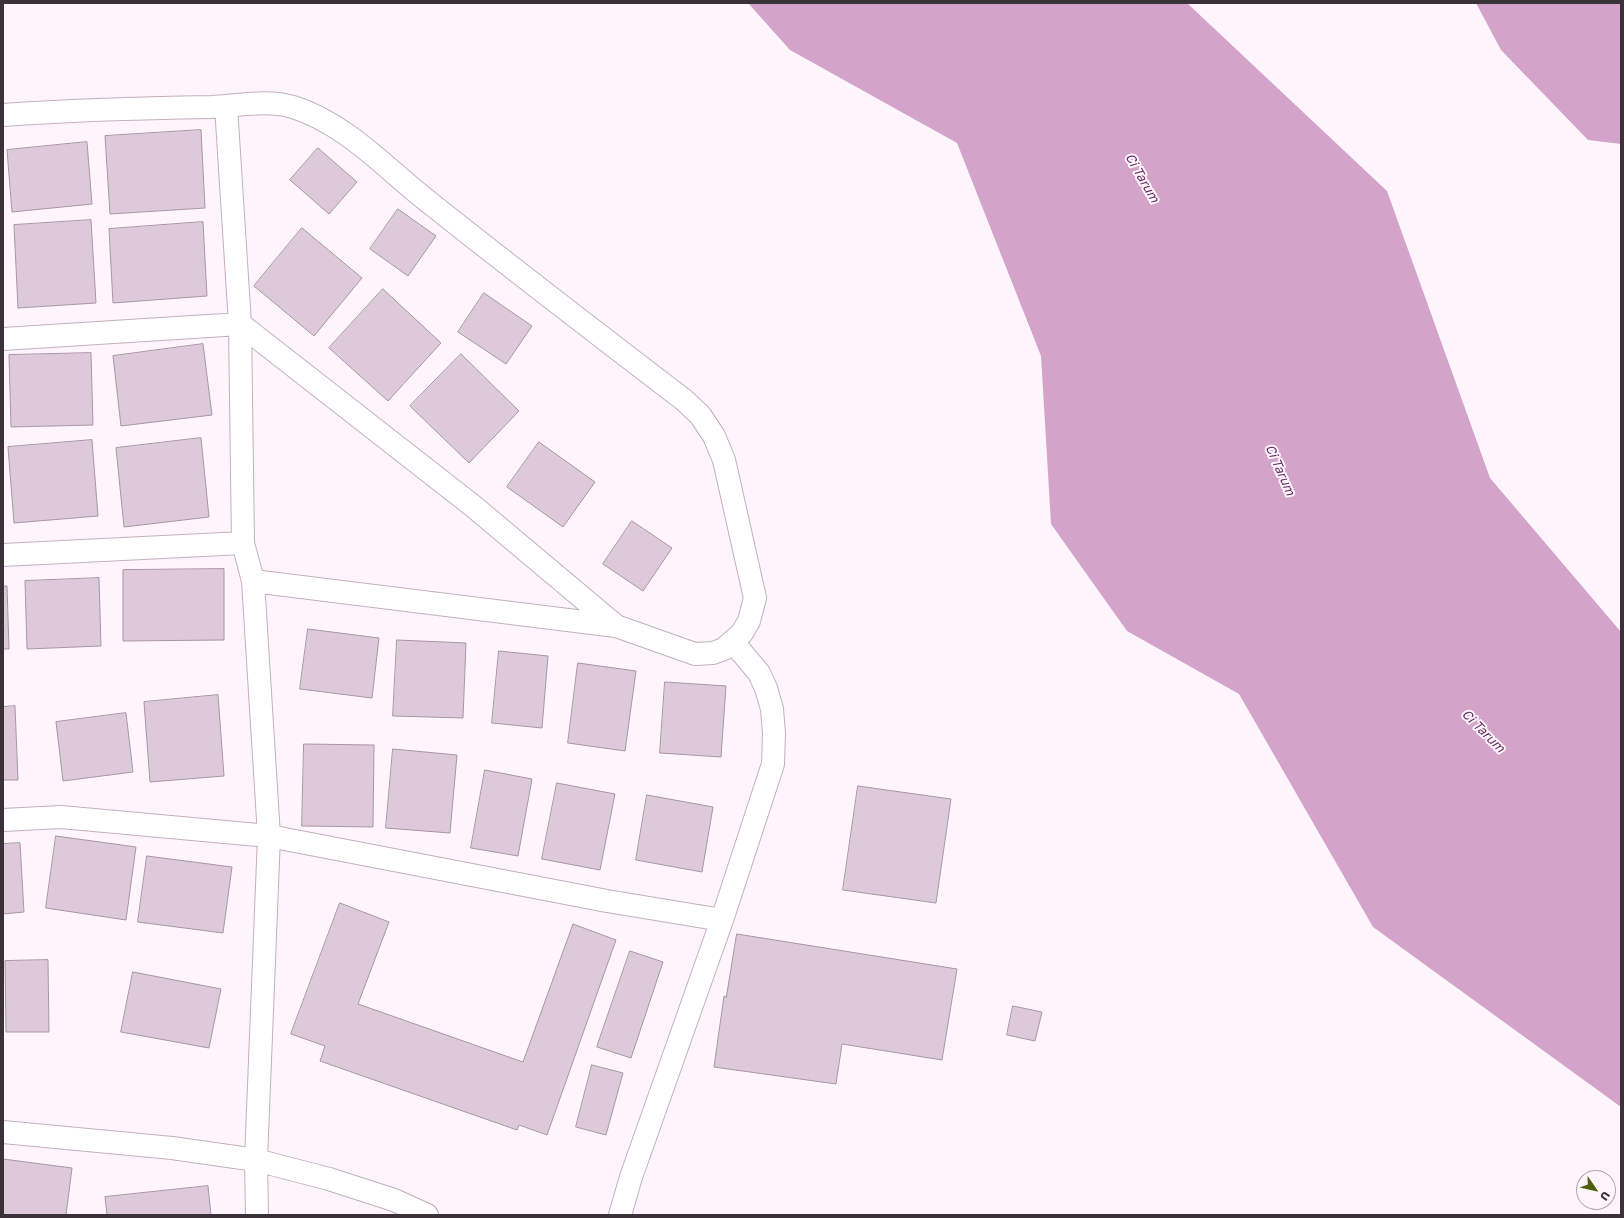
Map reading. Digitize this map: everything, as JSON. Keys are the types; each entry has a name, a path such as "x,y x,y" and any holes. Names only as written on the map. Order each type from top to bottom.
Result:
{"street":[{"path":"3,115 64,110 226,106 263,103 291,107 318,118 345,132 428,202 684,400 700,416 714,436 724,460 755,598 749,621 742,633 733,642 724,649 713,653 695,654 616,626 253,581"},
{"path":"226,106 240,324 243,543 253,581 269,836 256,1160 257,1215"},
{"path":"3,339 240,324 473,506 616,626"},
{"path":"3,555 243,543"},
{"path":"620,1215 631,1177 722,920 773,764 774,733 772,709 766,688 759,673 733,642"},
{"path":"3,820 61,817 269,836 606,901 722,920"},
{"path":"3,1132 172,1148 256,1160 328,1179 394,1200 427,1215"}],"water":[{"name":"Ci Tarum","path":"748,3 1187,3 1387,191 1490,478 1621,632 1621,1107 1373,927 1239,694 1127,631 1051,524 1041,356 957,143 790,50"},
{"path":"1476,3 1621,3 1621,144 1588,140 1501,50"}],"building":[{"path":"201,130 205,208 110,214 105,136"},
{"path":"87,142 92,204 12,212 7,150"},
{"path":"318,148 357,182 329,214 290,180"},
{"path":"398,209 436,236 408,276 370,249"},
{"path":"91,220 96,303 18,308 14,225"},
{"path":"203,222 207,296 113,303 109,229"},
{"path":"302,228 362,278 314,336 254,286"},
{"path":"383,289 441,343 388,401 329,348"},
{"path":"484,293 532,326 506,364 458,332"},
{"path":"203,344 212,415 121,426 113,356"},
{"path":"91,353 93,425 11,427 9,355"},
{"path":"461,354 519,411 469,463 410,406"},
{"path":"201,438 209,517 124,527 116,448"},
{"path":"92,440 98,516 14,523 8,447"},
{"path":"539,442 595,482 563,527 507,487"},
{"path":"632,521 672,548 643,591 603,564"},
{"path":"224,569 224,640 123,641 123,570"},
{"path":"99,578 101,646 27,649 25,581"},
{"path":"3,586 7,586 9,649 3,649"},
{"path":"308,629 379,638 372,698 300,689"},
{"path":"397,640 466,643 463,718 393,716"},
{"path":"499,651 548,656 542,728 492,723"},
{"path":"578,663 636,671 625,751 568,743"},
{"path":"665,682 726,686 721,757 660,753"},
{"path":"218,695 224,776 150,782 144,702"},
{"path":"15,706 18,780 3,780 3,707"},
{"path":"126,713 133,772 63,781 56,722"},
{"path":"304,744 374,745 373,827 302,826"},
{"path":"393,749 457,755 450,833 386,828"},
{"path":"485,770 532,779 518,856 471,848"},
{"path":"557,783 615,794 600,870 542,859"},
{"path":"858,786 951,799 936,903 843,890"},
{"path":"647,795 713,807 702,872 636,860"},
{"path":"56,836 136,847 126,920 46,908"},
{"path":"20,843 24,912 3,914 3,844"},
{"path":"147,856 232,867 223,933 138,922"},
{"path":"340,903 389,922 358,1004 523,1062 573,924 616,940 547,1135 519,1125 517,1130 320,1061 325,1046 291,1034"},
{"path":"737,934 957,969 942,1060 842,1044 836,1084 714,1067 724,996 726,997"},
{"path":"630,951 663,962 631,1058 597,1047"},
{"path":"48,960 49,1032 6,1032 5,961"},
{"path":"133,972 221,989 209,1048 121,1032"},
{"path":"1013,1006 1042,1012 1035,1041 1007,1035"},
{"path":"592,1065 623,1073 606,1135 576,1127"},
{"path":"3,1159 72,1168 66,1215 3,1215"},
{"path":"208,1186 211,1215 107,1215 105,1197"}]}
